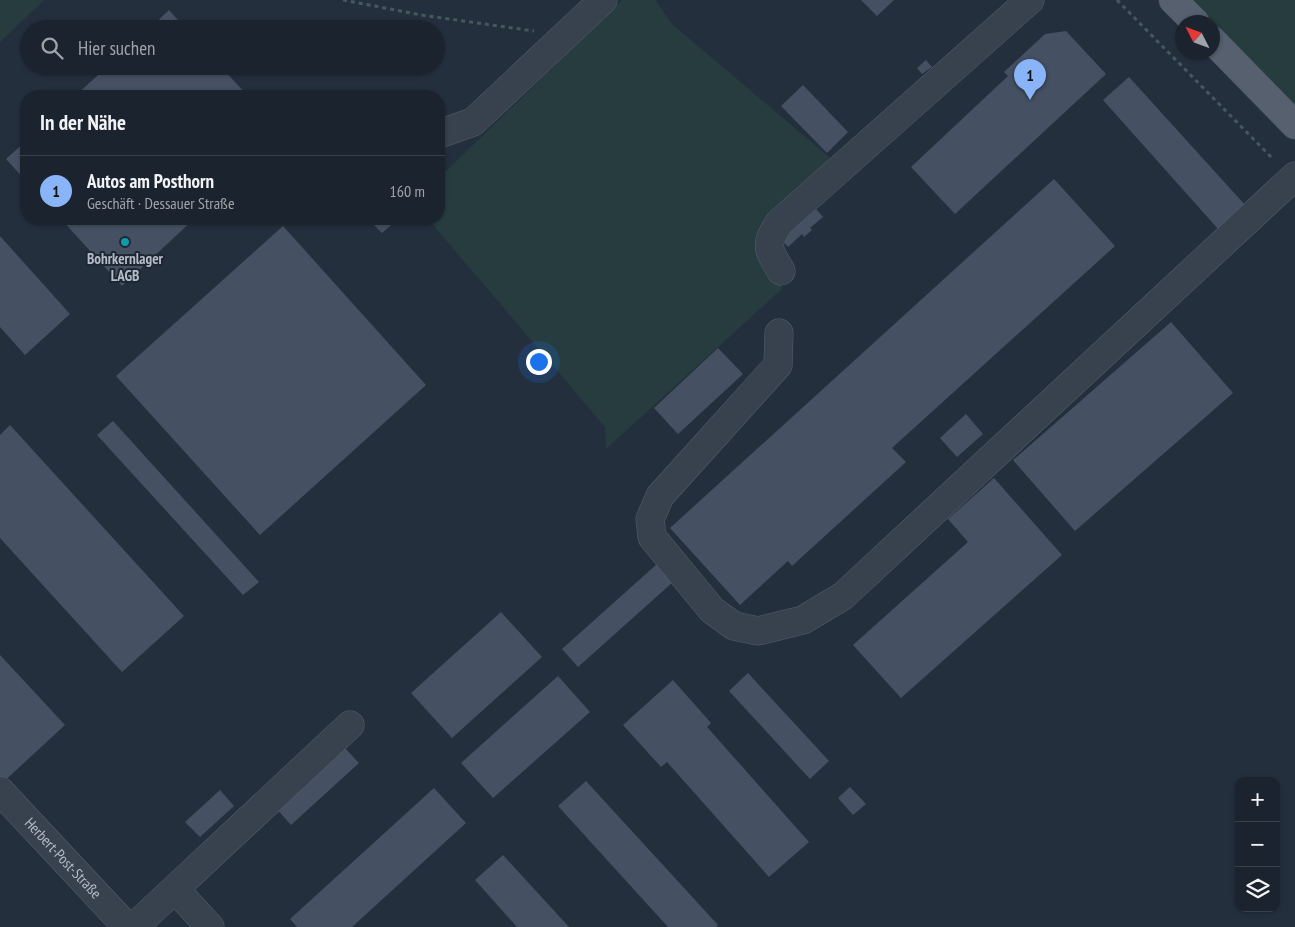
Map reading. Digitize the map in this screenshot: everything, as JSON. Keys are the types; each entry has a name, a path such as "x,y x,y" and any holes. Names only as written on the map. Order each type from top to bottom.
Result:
{"main road":[{"path":"1173,0 1188,15"},
{"path":"1220,48 1295,125"}],"street":[{"path":"445,132 473,122 603,0"},
{"path":"781,271 769,248 770,238 779,223 1030,0"},
{"path":"779,333 778,365 660,496 650,519 652,537 712,610 734,626 758,630 803,620 844,596 1294,177"},
{"path":"134,927 350,725"},
{"name":"Herbert-Post-Straße","path":"0,791 127,927"},
{"path":"175,888 210,927"}],"path":[{"path":"343,0 421,15 566,36"},
{"path":"1117,0 1294,177"}],"green space":[{"path":"0,0 44,0 23,20 20,20 20,23 0,42"},
{"path":"622,0 655,0 672,24 835,162 759,252 783,288 606,449 605,427 433,225 445,225 445,172"},
{"path":"1189,0 1295,0 1295,113 1220,33 1220,15 1203,15"}],"building":[{"path":"861,0 894,0 877,16"},
{"path":"169,10 178,20 158,20"},
{"path":"1066,31 1106,74 955,214 911,167 1008,76 1004,72 1045,34"},
{"path":"926,60 932,67 922,74 917,68"},
{"path":"98,75 228,75 242,90 82,90"},
{"path":"1129,77 1246,206 1219,230 1103,100"},
{"path":"803,85 848,132 827,153 781,106"},
{"path":"20,146 20,174 6,159"},
{"path":"1054,179 1115,246 892,448 906,462 792,566 788,561 740,605 670,528"},
{"path":"815,208 823,217 810,228 812,230 804,237 802,234 788,247 781,239"},
{"name":"Bohrkernlager LAGB","path":"66,225 188,225 122,286"},
{"path":"374,225 391,225 382,233"},
{"path":"283,226 426,385 260,535 116,376"},
{"path":"0,236 70,314 25,355 0,327"},
{"path":"1171,322 1233,393 1075,531 1013,460"},
{"path":"718,348 743,374 678,434 654,408"},
{"path":"966,414 983,434 957,457 940,438"},
{"path":"113,421 259,582 243,595 97,435"},
{"path":"10,425 184,616 122,672 0,538 0,435"},
{"path":"994,478 1062,555 901,698 853,645 968,542 948,519"},
{"path":"657,564 673,582 578,667 562,649"},
{"path":"501,612 542,657 452,738 411,693"},
{"path":"0,655 65,725 0,785"},
{"path":"748,673 829,761 810,779 729,691"},
{"path":"558,676 590,712 493,798 461,763"},
{"path":"673,680 711,723 707,727 809,842 769,877 667,762 661,767 623,725"},
{"path":"343,746 359,763 291,825 275,807"},
{"path":"586,781 718,925 716,927 668,927 558,806"},
{"path":"850,787 866,804 853,815 838,798"},
{"path":"434,788 466,823 352,927 297,927 290,919"},
{"path":"220,790 234,806 200,837 185,822"},
{"path":"503,855 569,927 517,927 475,880"}],"place":[{"name":"Autos am Posthorn","path":"1030,100"},
{"name":"Bohrkernlager LAGB","path":"125,242"}]}
